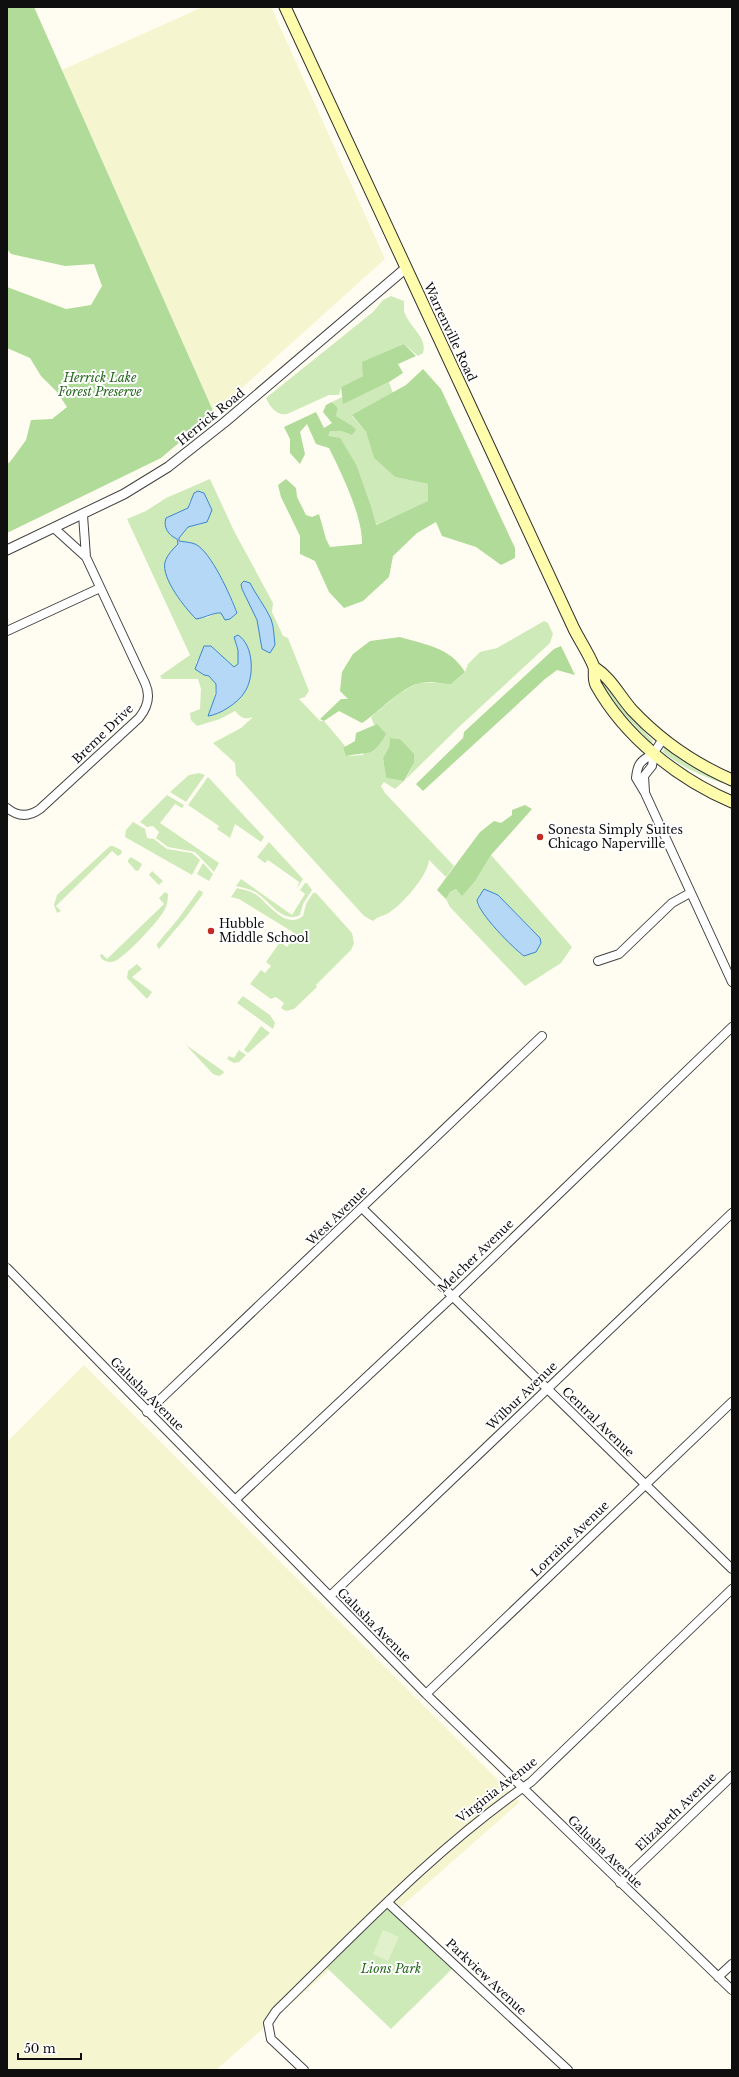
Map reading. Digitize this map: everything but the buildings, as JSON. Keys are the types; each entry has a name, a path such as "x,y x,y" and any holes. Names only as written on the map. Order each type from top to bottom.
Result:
{"main road":[{"name":"Warrenville Road","path":"285,7 594,667 594,683 628,728 654,752 675,770 696,784 732,802"},
{"name":"Warrenville Road","path":"594,667 606,674 630,708 663,739 699,764 732,780"}],"street":[{"name":"Herrick Road","path":"7,550 83,515 141,484 180,458 406,268"},
{"name":"Breme Drive","path":"7,808 18,814 29,815 35,813 139,718 146,708 148,688 86,557 83,515"},
{"name":"Breme Drive","path":"54,528 86,557"},
{"path":"7,631 100,588"},
{"path":"663,739 654,752 644,758 636,773 638,784 645,793 732,982"},
{"path":"598,961 619,954 672,904 690,893"},
{"name":"Melcher Avenue","path":"235,1500 452,1297 732,1027"},
{"name":"West Avenue","path":"147,1412 542,1036"},
{"name":"Central Avenue","path":"362,1208 732,1569"},
{"name":"Wilbur Avenue","path":"330,1596 732,1213"},
{"name":"Galusha Avenue","path":"7,1268 426,1694 521,1788 732,1990"},
{"name":"Lorraine Avenue","path":"426,1694 732,1402"},
{"name":"Virginia Avenue","path":"304,2070 271,2039 268,2023 276,2010 453,1840 509,1796 531,1782 732,1589"},
{"name":"Elizabeth Avenue","path":"620,1882 732,1776"},
{"name":"Parkview Avenue","path":"388,1903 568,2070"},
{"path":"718,1977 732,1964"}],"green space":[{"name":"Herrick Lake Forest Preserve","path":"7,7 34,7 214,413 161,458 7,533 7,464 26,440 31,420 52,419 67,407 57,392 41,376 30,358 7,348 7,287 66,309 91,305 102,286 94,264 65,266 11,254 7,249"},
{"path":"203,7 271,7 385,259 214,413 62,70"},
{"path":"391,296 404,301 404,311 406,316 423,342 423,353 418,356 404,344 363,376 341,387 339,395 329,395 287,414 280,414 272,408 266,398 373,312 383,300"},
{"path":"404,344 416,356 398,364 403,373 389,382 343,404 341,387 363,376 362,362"},
{"path":"423,369 441,389 515,548 515,558 501,565 476,547 442,536 436,522 417,533 393,556 389,577 363,601 344,608 329,592 315,561 300,554 300,536 281,497 278,485 286,479 296,488 297,497 306,515 312,517 319,514 326,539 330,547 362,544 359,521 355,508 329,448 316,444 307,424 300,432 305,454 300,464 290,453 290,439 284,427 316,412 324,428 332,423 323,412 326,405 332,402 338,408 336,416 351,425 356,430 352,435 341,431 330,431 328,436 340,438 357,466 376,525 428,501 428,484 395,477 374,458 366,432 352,415 406,385"},
{"path":"389,382 393,393 352,416 366,432 374,458 395,477 428,484 429,501 375,525 371,506 357,466 327,436 330,431 341,431 352,435 351,425 336,416 338,408 332,402 342,397 344,403"},
{"path":"210,479 234,531 273,603 272,612 283,636 288,638 309,691 305,697 299,699 320,721 324,721 346,747 343,748 346,756 363,755 377,724 374,725 371,717 401,692 421,682 451,684 465,672 468,664 480,652 497,648 544,621 548,623 553,634 550,643 460,726 406,779 414,763 400,739 390,738 389,747 383,758 386,778 404,781 395,789 384,782 381,786 385,793 454,866 446,877 429,860 424,874 419,882 406,898 393,910 373,921 364,916 236,775 235,763 213,743 241,728 253,717 243,718 235,711 220,719 197,726 191,720 190,713 200,709 201,689 198,679 162,679 160,676 190,655 127,519 146,511 166,498","holes":["190,500 201,524 188,527 179,538 179,541 195,544 202,550 232,600 237,613 218,612 206,618 170,553 178,544 166,518 188,508","250,583 252,590 271,620 275,645 261,643 257,620 242,589","235,643 251,667 214,700 216,684 209,676 204,675 196,663 211,646 234,668 238,664 238,650"]},
{"path":"400,637 437,648 445,652 459,664 465,672 451,684 427,682 412,686 397,695 362,723 339,711 324,721 320,719 341,699 348,699 340,691 342,672 353,654 370,641"},
{"path":"561,646 575,675 557,670 545,679 423,791 416,784 463,738 464,732 554,649"},
{"path":"596,676 600,676 628,713 653,741 652,744 619,709"},
{"path":"377,724 386,734 377,747 370,752 346,756 343,748 355,741 356,733"},
{"path":"390,738 400,739 414,754 414,763 404,781 386,778 383,758 389,747"},
{"path":"664,747 693,766 722,781 722,783 698,774 677,762 663,752"},
{"path":"199,773 205,775 186,802 170,792 189,775"},
{"path":"208,777 264,837 261,842 235,824 230,838 217,829 219,826 188,805"},
{"path":"167,795 184,805 182,808 175,804 160,823 219,863 214,872 195,852 168,847 156,838 159,832 153,826 147,827 140,822"},
{"path":"525,805 532,809 491,855 476,880 462,896 456,889 450,892 446,899 437,890 480,832 494,821 501,823 512,815 512,810"},
{"path":"133,822 145,829 147,838 154,839 167,849 192,853 200,860 192,875 125,837 126,830"},
{"path":"269,842 303,879 297,888 299,882 268,860 265,863 257,857"},
{"path":"110,846 121,850 122,853 118,856 112,851 56,906 61,911 57,913 54,905 57,895"},
{"path":"491,855 572,947 561,963 525,986 450,907 446,899 450,892 456,889 462,895 476,880","holes":["498,895 540,938 502,935 477,904"]},
{"path":"131,857 142,864 139,870 136,871 128,862"},
{"path":"203,863 213,874 209,881 197,874"},
{"path":"152,871 163,881 159,885 149,875"},
{"path":"241,879 292,915 305,894 300,890 305,883 307,883 312,890 303,904 300,915 294,917 282,914 257,893 236,886"},
{"path":"237,888 256,894 272,910 284,918 291,920 303,916 306,904 313,893 316,893 352,933 354,943 351,950 316,985 317,987 294,1009 286,1011 281,1008 284,1003 276,997 271,999 250,984 261,970 265,973 271,966 266,962 280,942 287,947 296,934 239,899 231,897"},
{"path":"199,890 203,892 202,895 159,949 157,944 178,919"},
{"path":"165,892 168,894 165,909 142,938 115,961 108,962 101,958 100,955 102,954 107,959 164,904 159,898"},
{"path":"137,964 142,969 132,977 152,992 147,999 127,978 128,971"},
{"path":"243,996 270,1015 275,1023 273,1029 237,1003"},
{"path":"261,1026 270,1033 248,1053 244,1050"},
{"path":"186,1045 224,1073 219,1076 213,1074"},
{"path":"239,1050 246,1055 239,1062 234,1063 227,1059 229,1056 234,1058"},
{"path":"84,1365 520,1802 216,2070 7,2070 7,1442"},
{"name":"Lions Park","path":"388,1908 453,1968 391,2029 326,1967"},
{"path":"383,1930 399,1937 388,1961 373,1954"}],"water":[{"path":"198,491 204,493 212,510 207,522 188,527 179,538 179,541 189,542 201,548 214,565 237,613 230,619 225,620 221,613 219,613 196,619 180,600 170,584 165,569 166,559 178,544 177,539 171,535 166,528 166,518 188,508 194,493"},
{"path":"244,581 250,583 271,619 275,645 270,653 262,649 257,620 242,589 241,584"},
{"path":"238,635 247,646 250,654 251,671 248,687 241,697 233,704 223,711 208,716 216,694 216,684 209,676 204,675 195,669 204,646 211,646 234,667 238,664 238,650 234,637"},
{"path":"484,889 498,895 540,938 541,943 536,952 524,956 512,946 489,921 479,906 477,900"}],"place":[{"name":"Sonesta Simply Suites Chicago Naperville","path":"540,837"},
{"name":"Hubble Middle School","path":"211,931"}]}
